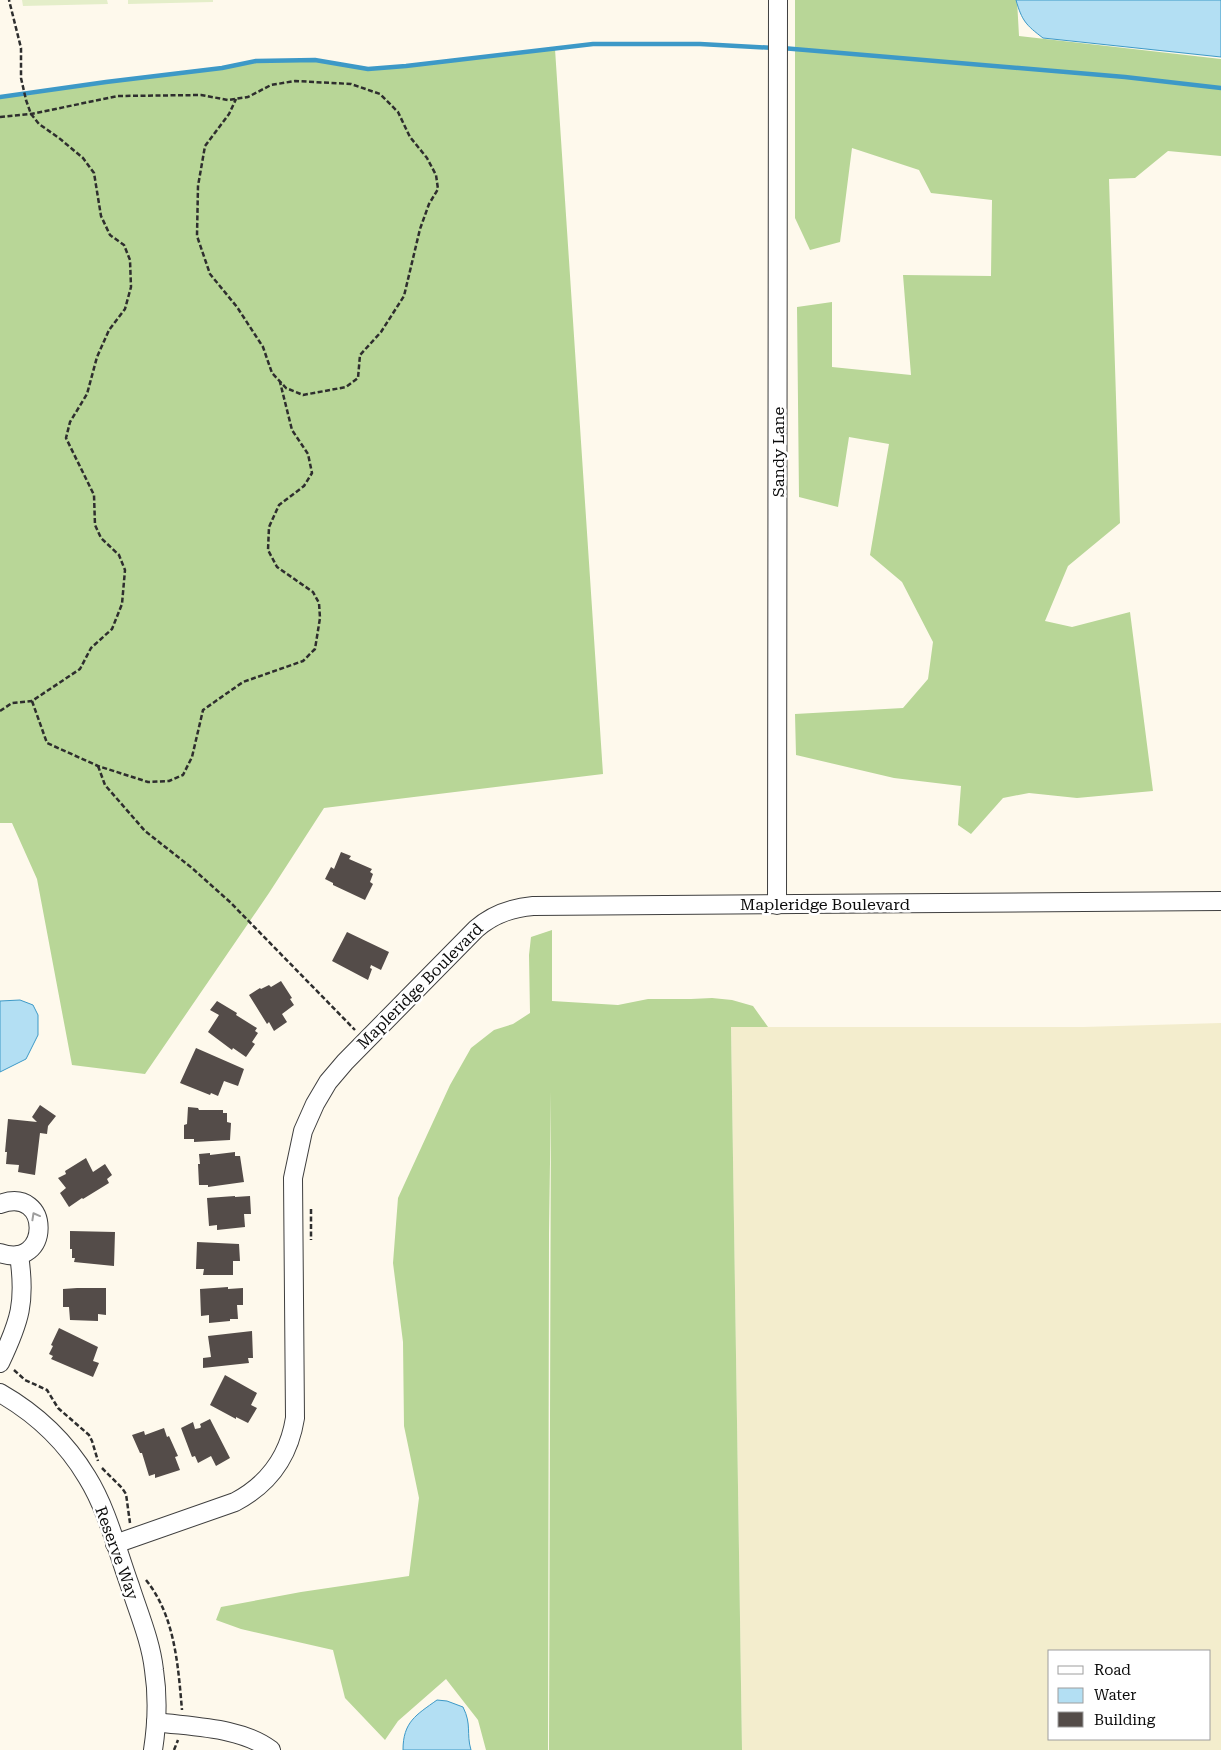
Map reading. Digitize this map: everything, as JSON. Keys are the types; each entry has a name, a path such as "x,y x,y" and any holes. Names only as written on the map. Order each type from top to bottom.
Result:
{"street":[{"name":"Sandy Lane","path":"777,905 778,0"},
{"name":"Mapleridge Boulevard","path":"115,1544 236,1502 267,1480 286,1450 291,1439 295,1418 294,1167 304,1131 320,1094 336,1072 484,922 506,911 533,906 1221,901"},
{"path":"0,1204 10,1201 27,1205 34,1212 40,1229 38,1238 27,1252 10,1256 0,1253"},
{"path":"0,1363 17,1326 21,1308 22,1280 19,1255"},
{"name":"Reserve Way","path":"0,1393 36,1417 76,1461 88,1477 95,1493 115,1544 151,1655 156,1688 156,1722 153,1750"},
{"path":"156,1722 248,1737 271,1750"}],"path":[{"path":"0,711 12,703 32,701 80,669 91,648 112,629 122,604 125,570 119,555 101,538 95,525 94,495 66,438 70,422 87,394 97,357 109,330 125,309 131,287 130,260 124,245 110,235 101,216 94,173 83,158 39,124 31,114 22,83 21,48 18,29 9,0"},
{"path":"0,117 31,114 118,96 201,95 228,100 236,99 248,98 271,85 295,81 351,84 380,94 398,112 410,137 436,175 438,189 429,204 420,229 404,296 381,332 360,355 358,378 346,387 303,394 286,388 272,374 263,347 237,308 210,274 196,236 198,186 205,146 229,114 236,99"},
{"path":"32,701 47,743 98,766 148,782 169,781 183,775 192,757 203,710 243,682 303,661 315,649 320,618 319,603 313,592 277,567 268,550 269,527 279,505 304,486 312,473 308,454 292,430 280,381"},
{"path":"98,766 105,785 145,831 192,868 230,902 366,1041"},
{"path":"145,1578 159,1601 174,1642 182,1726"}],"shaded area":[{"path":"1221,1023 1221,1750 742,1750 731,1027 1083,1027"}],"green space":[{"path":"22,0 107,0 108,4 23,6"},
{"path":"128,0 213,0 213,2 128,4"},
{"path":"795,0 1017,0 1019,36 1221,59 1221,156 1168,151 1135,178 1109,179 1120,523 1068,566 1045,621 1072,627 1130,612 1153,791 1077,798 1029,793 1003,798 971,834 958,825 961,786 894,778 796,755 795,714 903,708 928,679 933,642 902,582 870,555 889,444 849,437 838,507 799,497 797,307 832,302 832,367 911,375 903,275 991,276 992,200 931,193 919,170 852,148 840,242 810,250 795,218"},
{"path":"555,49 603,774 324,808 269,893 145,1074 72,1065 37,879 12,823 0,823 0,97 222,68 256,61 315,60 368,69"},
{"path":"552,930 552,1001 618,1005 648,999 712,998 732,1000 753,1006 768,1027 731,1027 742,1750 549,1750 551,1091 548,1750 486,1750 478,1720 446,1679 398,1721 385,1740 345,1698 333,1650 241,1629 216,1620 221,1607 301,1592 409,1576 419,1498 404,1426 403,1342 393,1263 398,1198 450,1085 471,1048 494,1030 513,1024 530,1013 529,955 531,937"}],"water":[{"path":"1016,0 1221,0 1221,57 1043,38 1025,22"},
{"path":"20,1000 33,1005 38,1015 38,1035 26,1059 0,1072 0,1001"},
{"path":"437,1700 447,1701 463,1707 466,1713 471,1750 403,1750 405,1732 412,1720"}],"building":[{"path":"341,852 351,856 349,859 372,869 370,872 373,874 370,882 373,884 365,900 333,885 333,883 325,879 331,867 334,869"},
{"path":"347,932 389,952 381,970 371,965 370,968 372,969 368,980 332,961"},
{"path":"281,981 292,998 290,999 294,1005 282,1014 287,1022 274,1031 269,1022 267,1024 249,995 260,988 269,985 271,987"},
{"path":"217,1001 257,1028 255,1031 258,1033 252,1042 255,1044 246,1057 233,1048 232,1050 208,1032 219,1015 210,1010"},
{"path":"196,1048 244,1069 238,1086 224,1081 218,1096 211,1093 210,1095 180,1083"},
{"path":"40,1105 56,1116 48,1126 47,1134 40,1133 35,1175 18,1172 19,1165 6,1164 7,1152 5,1152 8,1119 37,1122 32,1117"},
{"path":"188,1107 198,1108 199,1110 223,1110 223,1113 227,1113 227,1122 231,1123 230,1140 194,1142 194,1139 184,1139 184,1125 187,1124"},
{"path":"235,1152 235,1156 240,1156 244,1182 208,1187 208,1185 199,1185 199,1154 210,1153 210,1155"},
{"path":"86,1158 93,1172 105,1164 112,1175 107,1179 109,1183 69,1207 60,1193 66,1188 58,1178 66,1174 65,1171"},
{"path":"250,1196 251,1214 244,1214 245,1227 217,1230 217,1225 209,1226 207,1198"},
{"path":"70,1231 115,1232 114,1266 74,1262 75,1258 72,1258 72,1249 70,1249"},
{"path":"197,1242 239,1244 240,1261 233,1261 233,1275 203,1275 204,1269 196,1269"},
{"path":"228,1287 228,1289 243,1288 243,1305 237,1305 238,1319 209,1323 209,1315 201,1316 200,1289"},
{"path":"106,1288 106,1315 98,1314 98,1321 70,1320 69,1307 63,1307 63,1289"},
{"path":"59,1328 98,1347 93,1361 99,1363 93,1377 51,1359 53,1356 49,1354 53,1346 51,1345"},
{"path":"252,1331 253,1358 248,1358 249,1363 203,1368 203,1358 211,1357 208,1336"},
{"path":"225,1375 257,1393 251,1405 257,1408 248,1423 236,1417 236,1419 210,1405"},
{"path":"210,1419 230,1458 216,1466 211,1456 198,1463 195,1456 192,1457 181,1428 193,1422 195,1429 200,1428 200,1424"},
{"path":"164,1428 178,1456 175,1457 180,1470 155,1478 155,1474 149,1476 142,1453 140,1453 132,1435 144,1431 145,1435"}],"waterway":[{"path":"0,97 222,68 256,61 315,60 368,69 593,44 700,44 774,48"},
{"path":"782,48 1125,77 1221,88"}]}
